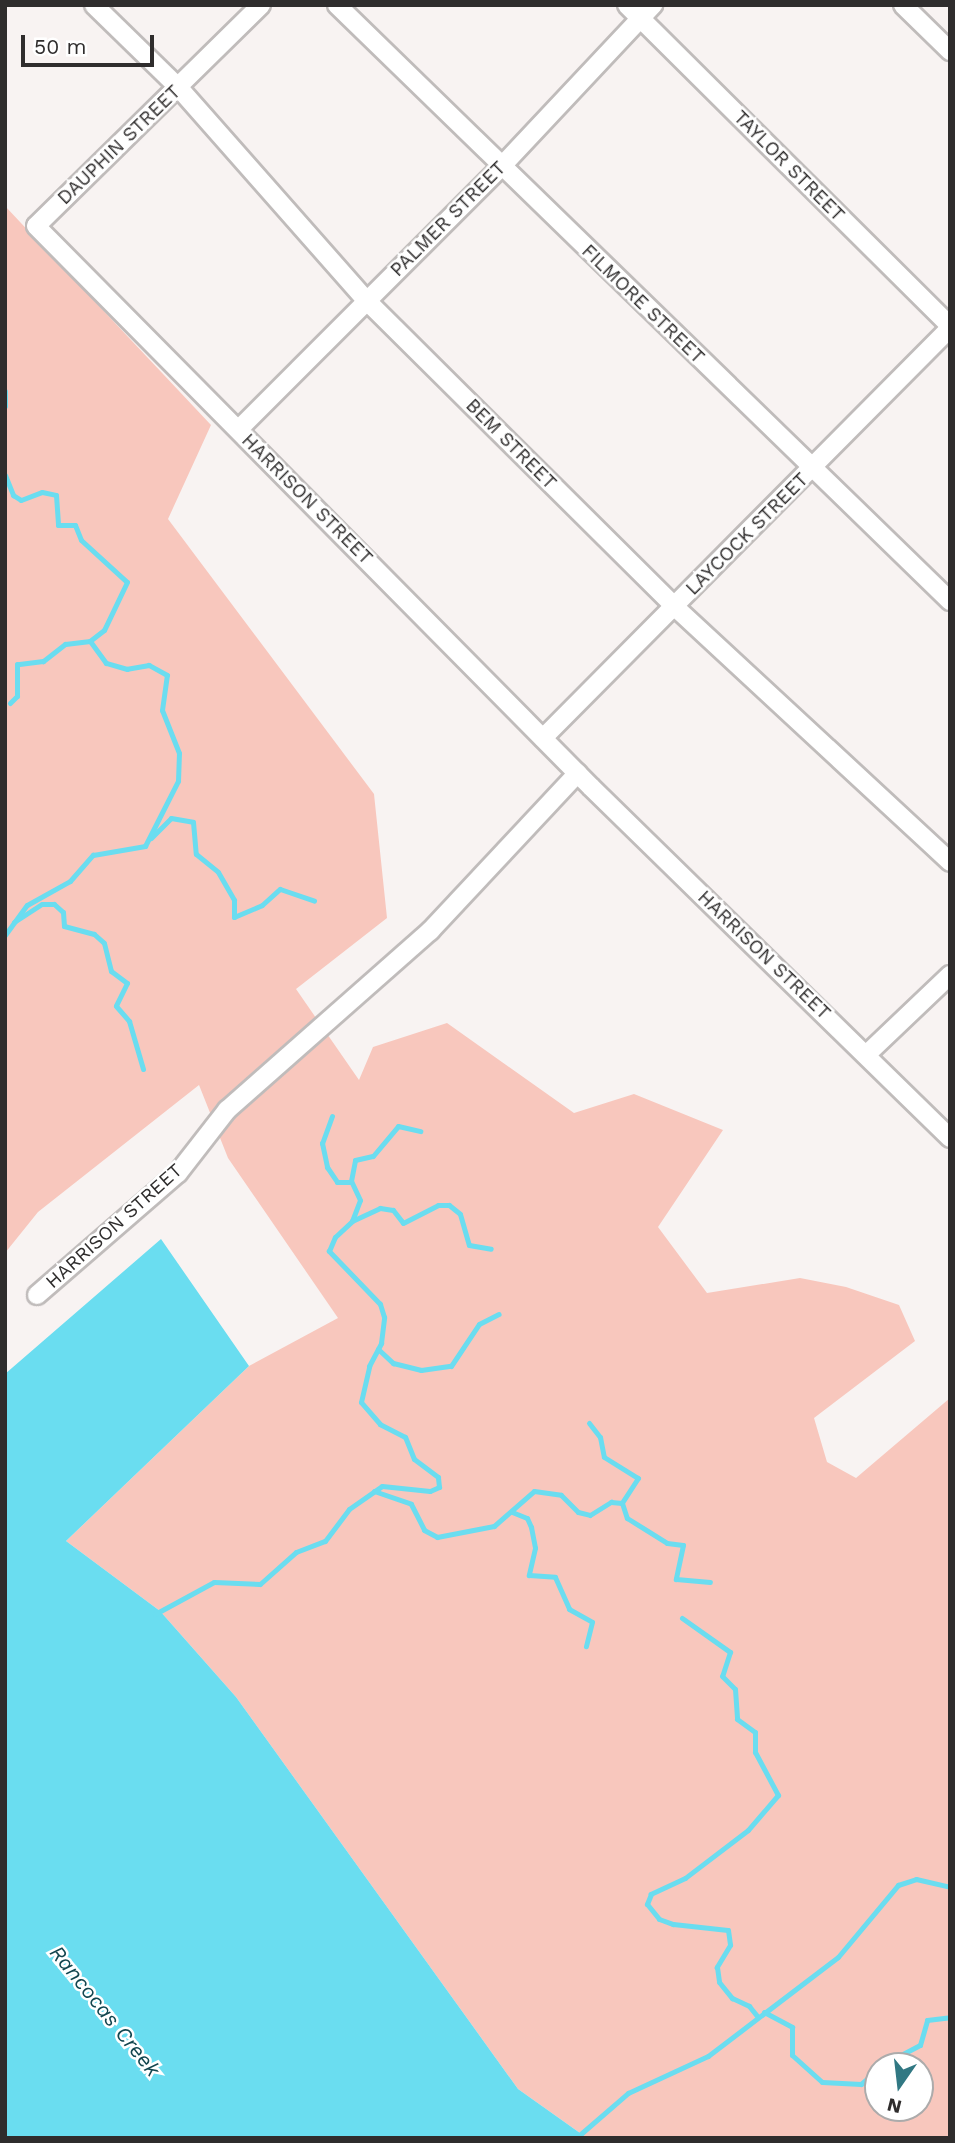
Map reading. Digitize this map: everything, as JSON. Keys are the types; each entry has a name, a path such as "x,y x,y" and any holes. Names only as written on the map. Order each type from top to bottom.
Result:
{"street":[{"name":"BEM STREET","path":"94,5 179,88 366,300 675,607 950,862"},
{"name":"DAUPHIN STREET","path":"36,226 261,5"},
{"name":"FILMORE STREET","path":"337,5 500,168 815,467 950,601"},
{"path":"904,5 950,51"},
{"name":"PALMER STREET","path":"239,429 500,168 640,9"},
{"name":"TAYLOR STREET","path":"640,9 950,327"},
{"name":"HARRISON STREET","path":"36,226 578,773 950,1138"},
{"name":"LAYCOCK STREET","path":"543,738 815,467 950,327"},
{"name":"HARRISON STREET","path":"37,1295 178,1173 227,1110 430,931 578,773"},
{"path":"866,1055 950,975"}],"shaded area":[{"path":"5,206 211,425 168,519 374,794 387,918 296,989 359,1080 373,1047 447,1023 574,1113 634,1094 723,1130 658,1227 707,1293 800,1278 846,1287 899,1305 915,1341 814,1418 827,1462 856,1478 950,1398 950,2138 587,2138 518,2089 236,1697 160,1611 66,1541 249,1366 338,1318 228,1158 199,1085 38,1212 5,1253"}],"water":[{"name":"Rancocas Creek","path":"161,1239 249,1366 66,1541 160,1611 236,1697 518,2089 587,2138 5,2138 5,1374"}],"waterway":[{"path":"5,391 5,406"},
{"path":"5,475 13,495 21,500 42,492 56,495 58,525 75,525 81,540 127,582 104,630 90,641 65,644 43,661 17,664 17,696 10,703"},
{"path":"5,935 27,905 70,881 93,855 145,846 178,781 179,753 162,710 167,675 149,665 127,669 106,663 90,641"},
{"path":"151,838 171,818 193,822 196,854 218,872 234,900 234,917 262,905 280,889 314,901"},
{"path":"14,922 42,904 54,904 63,912 64,926 94,934 104,943 111,971 127,983 116,1006 129,1021 143,1069"},
{"path":"332,1116 322,1143 327,1167 337,1182 351,1182"},
{"path":"352,1221 360,1200 351,1181 355,1160 373,1156 398,1126 420,1131"},
{"path":"155,1614 214,1582 260,1584 296,1552 325,1541 349,1509 382,1486 430,1491 439,1487 438,1477 414,1459 405,1437 380,1424 361,1402 369,1366 381,1343 384,1317 380,1304 329,1251 335,1237 352,1221 380,1208 393,1210 403,1223 438,1205 449,1205 460,1214 469,1245 491,1249"},
{"path":"378,1349 393,1363 421,1370 451,1366 479,1324 499,1314"},
{"path":"589,1423 600,1437 604,1457 638,1478 622,1503 627,1518 667,1543 683,1545 676,1579 710,1582"},
{"path":"374,1491 411,1504 424,1530 437,1537 494,1526 534,1491 561,1495 578,1512 590,1515 611,1502 622,1503"},
{"path":"512,1512 527,1518 531,1527 535,1548 529,1575 555,1577 569,1609 592,1622 586,1646"},
{"path":"682,1618 730,1652 722,1676 735,1689 737,1719 755,1732 755,1752 778,1795 748,1830 685,1878 651,1894 647,1904 659,1919 673,1924 728,1930 730,1945 717,1967 719,1982 732,1998 749,2006 758,2017"},
{"path":"576,2138 628,2093 708,2056 838,1957 898,1885 916,1879 950,1887"},
{"path":"764,2012 792,2027 792,2055 822,2082 861,2084 864,2081"},
{"path":"907,2052 920,2045 927,2020 950,2017"}]}
